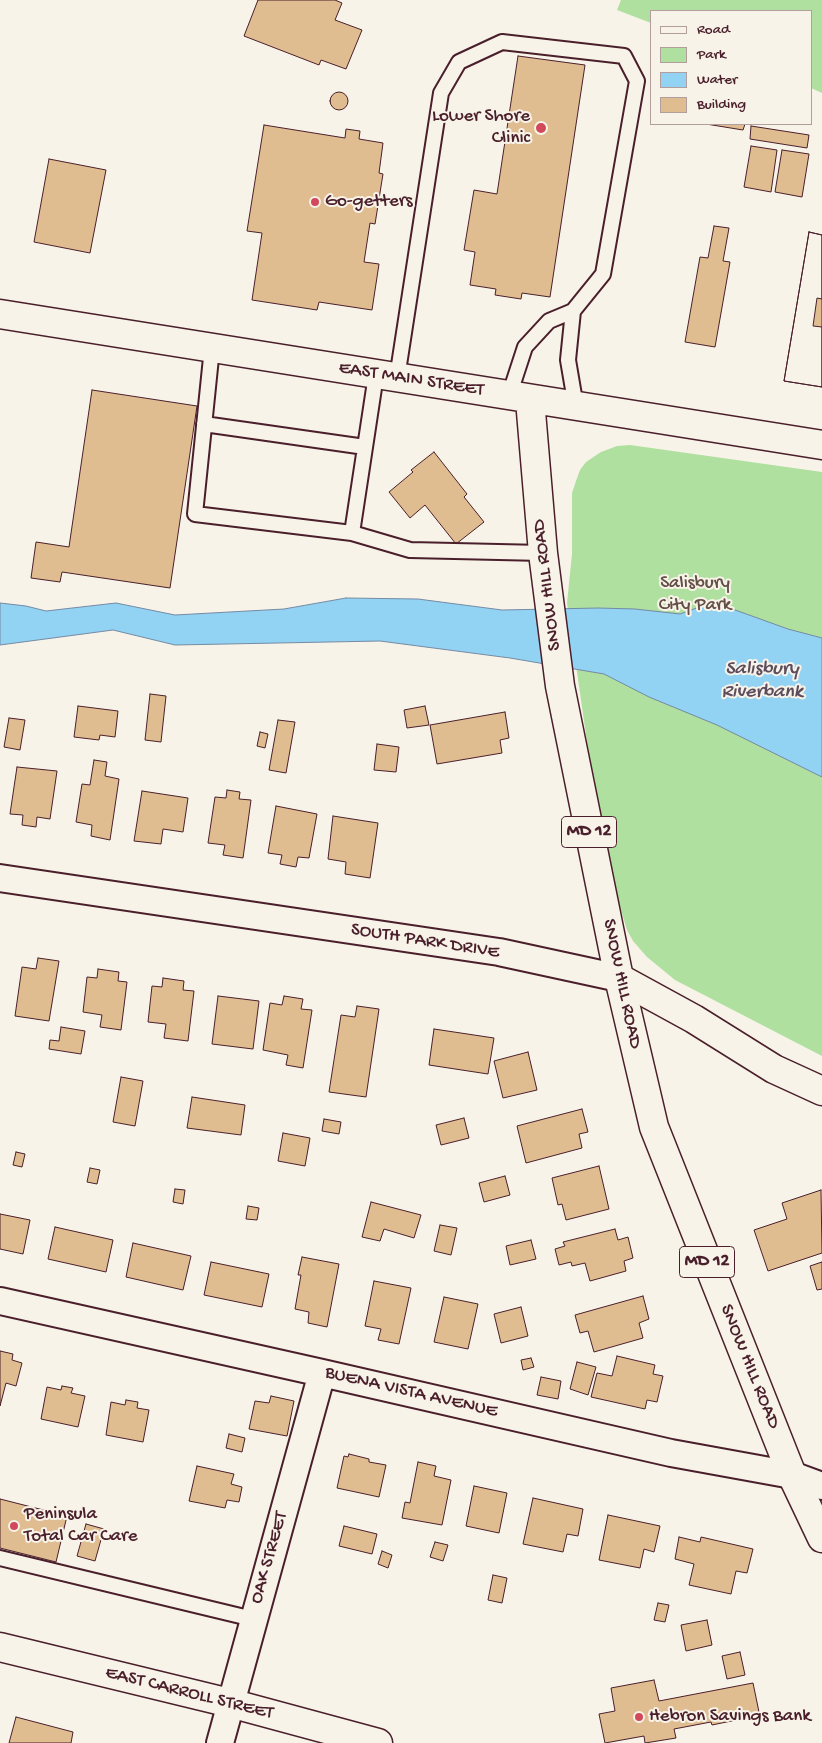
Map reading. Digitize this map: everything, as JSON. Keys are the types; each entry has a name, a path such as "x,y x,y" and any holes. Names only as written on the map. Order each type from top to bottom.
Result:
{"main road":[{"name":"EAST MAIN STREET","path":"0,314 822,445"},
{"name":"SNOW HILL ROAD","path":"520,398 560,686 618,978 654,1127 792,1476 822,1538"},
{"name":"SOUTH PARK DRIVE","path":"618,978 694,1019 774,1069 822,1091"},
{"name":"EAST CARROLL STREET","path":"0,1647 230,1703 378,1743"}],"street":[{"name":"SOUTH PARK DRIVE","path":"0,878 499,952 618,978"},
{"name":"BUENA VISTA AVENUE","path":"0,1301 322,1372 672,1453 792,1476 822,1486"},
{"name":"OAK STREET","path":"220,1743 322,1372"}],"lane":[{"path":"352,533 365,446 386,377 441,92 459,62 502,42 624,56 637,81 603,274 573,311 549,321 525,347 520,398"},
{"path":"573,311 568,360 576,407"},
{"path":"212,348 195,514 352,533 410,550 543,553"},
{"path":"204,424 365,446"},
{"path":"0,1558 253,1619"}],"green space":[{"path":"621,0 822,0 822,93 812,88 812,10 650,10 650,23 617,10"},
{"name":"Salisbury City Park","path":"630,445 822,472 822,1056 675,980 647,957 633,941 627,930 614,887 596,804 567,603 572,554 572,493 580,470 586,462 601,452 617,446"}],"water":[{"name":"Salisbury Riverbank","path":"346,598 418,599 502,610 598,608 635,609 680,614 713,602 788,629 822,638 822,777 717,725 649,697 604,674 510,658 380,641 175,645 113,630 0,645 0,603 46,611 116,603 175,615 284,609"}],"building":[{"path":"258,0 335,0 342,3 335,20 362,30 346,69 321,60 319,65 244,36"},
{"name":"Lower Shore Clinic","path":"518,56 585,65 550,297 522,293 521,299 495,295 496,289 470,285 475,252 464,250 474,190 497,194"},
{"path":"335,92 343,92 348,97 346,108 335,110 330,105 330,97"},
{"name":"Go-getters","path":"264,125 345,138 346,129 360,131 359,139 383,143 379,173 383,174 375,224 370,223 364,262 379,264 372,310 319,302 317,310 252,300 262,233 247,231"},
{"path":"712,125 745,125 743,130"},
{"path":"751,126 809,135 807,148 750,139"},
{"path":"751,146 777,150 771,192 744,187"},
{"path":"782,150 809,154 802,197 775,192"},
{"path":"49,159 106,170 90,253 34,242"},
{"path":"714,226 729,228 723,261 730,262 715,347 685,342 700,257 708,258"},
{"path":"809,232 822,235 822,299 817,298 813,326 822,327 822,387 784,381"},
{"path":"809,232 822,235 822,387 784,381"},
{"path":"92,390 197,406 170,588 62,572 60,582 31,578 36,542 69,547"},
{"path":"434,452 467,494 464,497 484,522 456,544 425,505 410,518 389,492 413,472 411,470"},
{"path":"150,694 166,696 161,742 145,740"},
{"path":"78,706 118,711 115,737 100,735 99,740 74,737"},
{"path":"425,706 429,725 407,728 404,710"},
{"path":"505,712 509,738 500,740 502,753 437,764 430,725"},
{"path":"9,718 25,720 20,750 4,747"},
{"path":"278,720 295,722 286,773 269,770"},
{"path":"260,732 268,734 265,748 257,746"},
{"path":"377,744 399,747 396,772 374,770"},
{"path":"94,760 107,762 105,776 119,779 110,840 91,836 92,825 76,822 82,784 90,785"},
{"path":"17,767 57,771 50,819 37,817 36,827 22,825 23,815 10,814"},
{"path":"227,790 240,792 239,799 251,800 243,858 223,855 225,845 208,843 215,797 226,798"},
{"path":"142,791 188,798 183,832 163,829 161,844 134,841"},
{"path":"276,806 317,814 309,858 298,857 296,867 280,864 282,855 268,853"},
{"path":"333,816 378,823 370,878 345,874 346,862 328,859"},
{"path":"38,958 59,961 49,1021 15,1016 22,967 36,969"},
{"path":"98,969 119,972 118,981 127,982 121,1030 100,1027 102,1015 83,1012 87,977 97,978"},
{"path":"163,978 184,981 183,990 194,991 188,1041 164,1038 166,1024 148,1022 152,986 162,987"},
{"path":"218,996 259,1001 253,1049 212,1044"},
{"path":"284,996 303,999 301,1009 312,1010 303,1068 286,1065 288,1055 263,1050 270,1003 282,1005"},
{"path":"357,1006 379,1009 366,1097 329,1092 341,1015 355,1017"},
{"path":"61,1027 85,1031 81,1054 49,1049 50,1040 59,1041"},
{"path":"434,1029 494,1038 488,1074 429,1065"},
{"path":"528,1052 537,1090 503,1098 494,1061"},
{"path":"121,1077 143,1081 135,1126 113,1122"},
{"path":"192,1097 245,1105 241,1135 187,1128"},
{"path":"582,1109 588,1132 579,1134 582,1148 526,1163 517,1126"},
{"path":"464,1118 469,1138 441,1145 436,1125"},
{"path":"324,1119 341,1122 339,1134 322,1131"},
{"path":"283,1133 310,1138 305,1166 278,1161"},
{"path":"16,1152 25,1154 22,1167 13,1165"},
{"path":"599,1166 609,1209 566,1220 562,1204 558,1205 552,1178"},
{"path":"90,1168 100,1170 97,1184 87,1182"},
{"path":"505,1176 510,1195 484,1202 479,1183"},
{"path":"175,1189 185,1190 183,1204 173,1202"},
{"path":"821,1190 822,1253 768,1271 754,1230 787,1219 782,1203"},
{"path":"371,1202 421,1215 414,1238 384,1229 380,1241 362,1237"},
{"path":"248,1206 259,1208 257,1220 246,1219"},
{"path":"0,1214 30,1220 23,1254 0,1249"},
{"path":"440,1225 457,1228 451,1255 434,1251"},
{"path":"55,1227 113,1240 106,1272 48,1259"},
{"path":"615,1229 618,1240 628,1237 633,1258 624,1261 626,1271 590,1281 585,1263 572,1266 571,1262 559,1265 555,1249 565,1246 563,1242"},
{"path":"531,1240 536,1259 510,1265 506,1246"},
{"path":"133,1243 191,1256 183,1290 126,1277"},
{"path":"302,1257 339,1264 327,1327 308,1323 309,1312 295,1309 301,1275 298,1275"},
{"path":"211,1262 269,1274 262,1307 204,1295"},
{"path":"822,1262 822,1289 817,1290 810,1266"},
{"path":"374,1281 411,1288 399,1344 378,1340 381,1329 365,1326"},
{"path":"643,1296 649,1319 639,1323 643,1338 594,1352 588,1331 580,1333 575,1315"},
{"path":"444,1297 478,1304 468,1349 434,1342"},
{"path":"521,1307 528,1336 501,1343 494,1314"},
{"path":"0,1351 13,1354 12,1360 22,1363 16,1386 6,1383 0,1406"},
{"path":"617,1356 655,1365 653,1374 663,1376 657,1402 647,1400 645,1409 591,1397 597,1373 612,1376"},
{"path":"531,1358 534,1367 523,1370 521,1360"},
{"path":"577,1362 596,1367 588,1395 570,1389"},
{"path":"541,1377 561,1381 558,1399 537,1395"},
{"path":"62,1386 73,1388 71,1393 85,1396 78,1427 41,1419 47,1387 61,1390"},
{"path":"271,1396 294,1401 287,1436 249,1429 255,1401 269,1403"},
{"path":"126,1400 138,1402 137,1408 149,1410 143,1442 106,1435 111,1402 125,1405"},
{"path":"229,1434 245,1438 242,1452 226,1448"},
{"path":"349,1454 369,1459 369,1462 386,1465 379,1497 337,1488 344,1456 348,1457"},
{"path":"418,1462 436,1466 434,1476 451,1480 442,1525 402,1518 405,1502 410,1503"},
{"path":"197,1466 234,1474 231,1484 242,1487 239,1502 227,1500 225,1508 189,1501"},
{"path":"474,1486 507,1493 499,1533 466,1526"},
{"path":"533,1498 583,1509 578,1536 567,1534 563,1552 523,1544"},
{"path":"0,1499 67,1516 56,1562 0,1548"},
{"path":"608,1515 660,1526 654,1552 644,1549 640,1568 599,1560"},
{"path":"86,1524 104,1529 95,1561 77,1556"},
{"path":"344,1526 377,1534 372,1554 339,1546"},
{"path":"679,1537 700,1542 701,1537 753,1549 747,1573 736,1571 731,1594 689,1585 694,1564 675,1559"},
{"path":"435,1542 448,1545 443,1561 430,1557"},
{"path":"382,1551 392,1555 388,1568 378,1564"},
{"path":"493,1575 507,1578 502,1603 488,1600"},
{"path":"658,1603 669,1605 665,1622 654,1620"},
{"path":"707,1620 712,1645 686,1651 681,1625"},
{"path":"740,1652 745,1675 727,1679 722,1656"},
{"path":"654,1680 659,1701 753,1683 759,1712 741,1716 741,1719 712,1725 711,1722 674,1729 676,1738 645,1743 644,1736 605,1743 599,1714 615,1711 611,1688"},
{"path":"16,1717 73,1732 71,1743 9,1743"}],"place":[{"name":"Lower Shore Clinic","path":"541,128"},
{"name":"Go-getters","path":"315,202"},
{"name":"Peninsula Total Car Care","path":"14,1526"},
{"name":"Hebron Savings Bank","path":"639,1717"}]}
